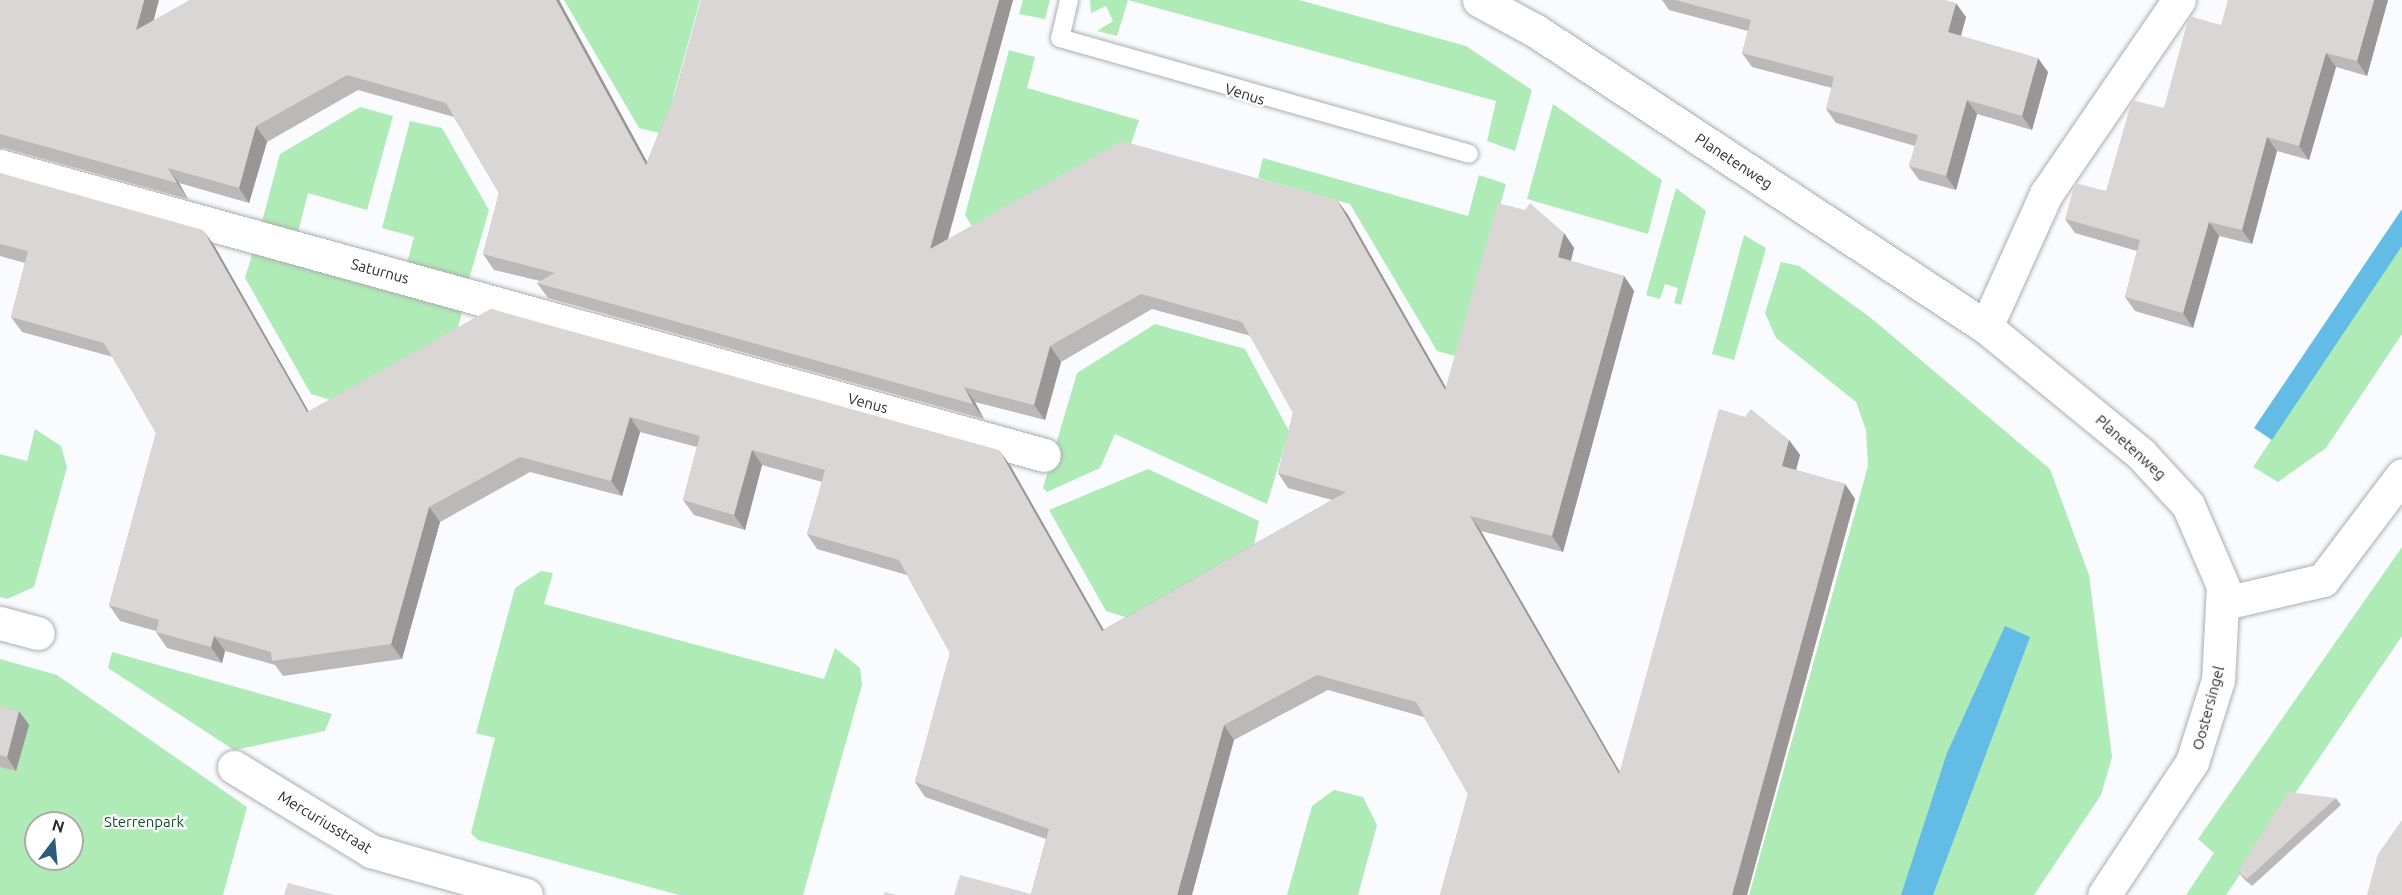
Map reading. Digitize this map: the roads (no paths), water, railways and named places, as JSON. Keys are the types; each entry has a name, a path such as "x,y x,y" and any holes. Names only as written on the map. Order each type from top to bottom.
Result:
{"street":[{"name":"Planetenweg","path":"1479,0 1536,31 1986,327 2168,480 2207,539 2225,603"},
{"path":"1986,327 2046,194 2179,0"},
{"name":"Saturnus","path":"0,166 761,374"},
{"name":"Venus","path":"761,374 1044,455"},
{"path":"2225,603 2323,580 2402,475"},
{"name":"Oostersingel","path":"2104,895 2181,783 2204,735 2218,680 2225,603"},
{"path":"0,623 38,633"},
{"name":"Mercuriusstraat","path":"234,767 371,851 526,895"}],"lane":[{"name":"Venus","path":"1069,0 1060,38 1469,154"}],"water":[{"path":"2402,209 2402,246 2272,440 2254,428"},
{"path":"2005,626 2030,637 1933,895 1901,895 1947,753"}],"park label":[{"name":"Sterrenpark","path":"144,822"}]}
